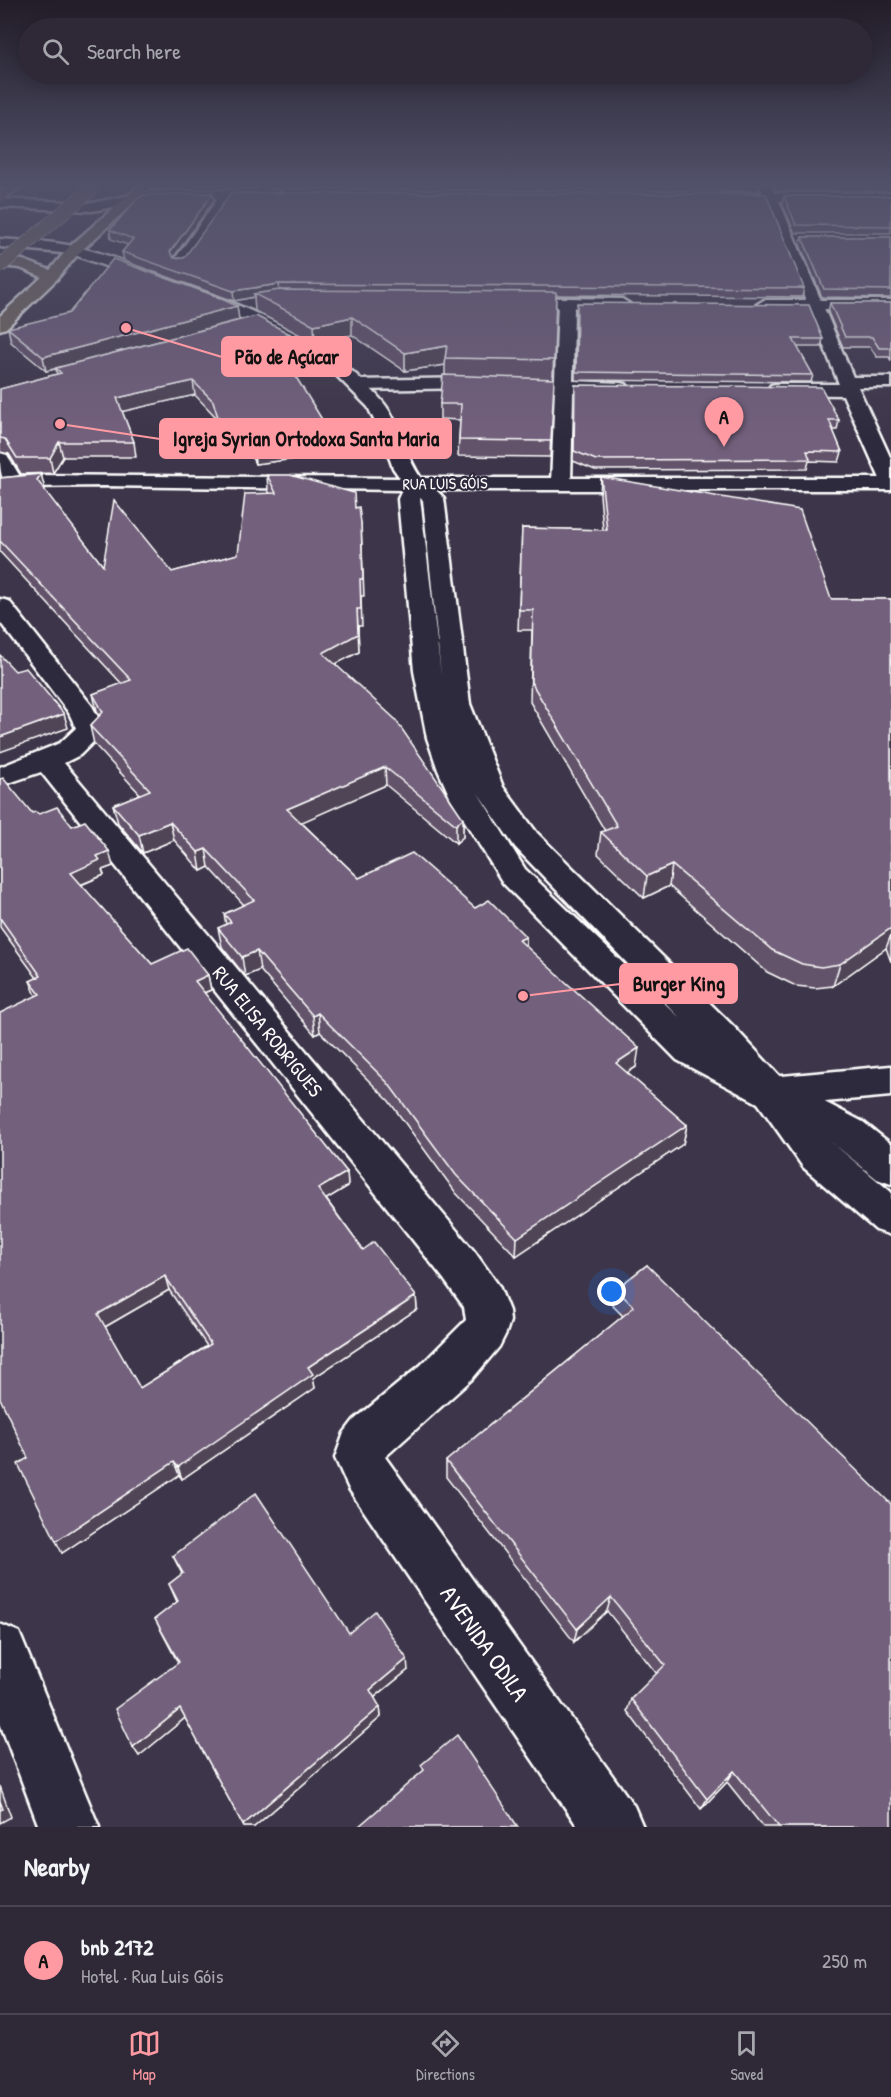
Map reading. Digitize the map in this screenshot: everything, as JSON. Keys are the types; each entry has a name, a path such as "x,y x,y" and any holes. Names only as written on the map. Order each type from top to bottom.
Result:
{"highway":[{"path":"38,270 52,276"},
{"path":"0,325 57,270"}],"street":[{"path":"134,270 261,321 342,371 376,405 392,437 403,468 415,484 410,499 431,698 452,770 490,839 514,876 690,1050 849,1133 891,1167"},
{"path":"167,270 274,313 337,359 342,371"},
{"path":"801,270 891,482"},
{"path":"496,302 637,304"},
{"path":"561,483 566,303"},
{"path":"233,308 253,304"},
{"path":"743,304 891,305"},
{"path":"232,328 261,321"},
{"path":"755,389 849,386 891,382"},
{"path":"358,385 474,383 632,388"},
{"path":"0,459 7,484"},
{"name":"RUA LUIS GÓIS","path":"7,484 103,480 415,484 891,482"},
{"path":"0,606 82,712 91,730 70,749 0,777"},
{"name":"RUA ELISA RODRIGUES","path":"46,760 479,1293 488,1320 473,1345 371,1437 359,1458"},
{"path":"771,1092 891,1081"},
{"path":"771,1092 817,1155 891,1217"},
{"name":"AVENIDA ODILA","path":"359,1458 373,1482 614,1827"},
{"path":"0,1651 69,1827"}],"building":[{"path":"104,270 144,270 237,306 43,357 8,328 69,313"},
{"path":"174,270 797,270 804,288 279,284 233,291"},
{"path":"816,270 891,270 891,290 824,289"},
{"path":"279,290 556,292 554,360 445,358 447,346 405,353 352,317 314,325 254,294"},
{"path":"577,303 809,305 823,339 793,339 813,375 576,372"},
{"path":"830,303 891,303 891,348 879,348 872,337 845,337"},
{"path":"256,316 290,334 272,338 334,439 254,449 241,422 220,424 213,401 193,381 117,398 134,442 59,442 50,458 17,458 5,439 0,438 0,389 61,373 56,368"},
{"path":"443,375 554,379 551,441 459,440 461,404 440,404"},
{"path":"575,385 821,387 839,420 829,420 842,452 807,451 810,459 596,460 574,451"},
{"path":"41,474 37,480 103,566 114,500 172,572 238,554 245,494 276,493 267,475 290,475 354,493 355,508 359,507 361,523 363,579 360,579 361,609 357,609 358,634 323,653 395,719 463,818 456,825 385,767 287,809 359,878 412,853 475,908 489,900 526,937 519,940 639,1048 616,1063 687,1125 517,1238 456,1175 388,1083 318,1013 313,1016 257,951 242,957 218,928 231,922 224,914 254,900 206,849 198,852 170,822 139,835 113,805 150,790 90,726 103,712 93,694 131,680 0,541 0,478"},
{"path":"601,477 800,510 831,599 891,599 891,928 840,964 821,967 802,964 772,950 672,865 647,876 601,832 617,826 531,682 533,610 519,610 522,528 607,530"},
{"path":"0,655 15,671 26,668 64,714 0,737"},
{"path":"3,778 32,813 39,814 57,807 72,826 85,821 109,851 97,856 100,860 71,873 152,964 187,948 208,975 195,981 347,1172 318,1189 363,1250 374,1242 416,1296 308,1367 313,1374 178,1467 174,1462 56,1541 18,1464 28,1458 0,1398 0,1013 40,994 30,981 41,976 0,918 0,779","holes":["165,1276 211,1344 140,1388 98,1314"]},
{"path":"647,1265 891,1504 891,1827 779,1827 734,1771 707,1799 631,1699 665,1665 611,1597 577,1629 446,1461 634,1307 616,1289"},
{"path":"256,1493 349,1633 375,1611 407,1659 370,1690 380,1707 243,1825 180,1709 133,1747 115,1709 179,1662 155,1619 178,1601 169,1584 183,1573 173,1556"},
{"path":"457,1735 518,1827 358,1827 424,1770 421,1765"}],"place":[{"name":"Pão de Açúcar","path":"126,328"},
{"name":"Igreja Syrian Ortodoxa Santa Maria","path":"60,424"},
{"name":"bnb 2172","path":"724,447"},
{"name":"Burger King","path":"523,996"}]}
